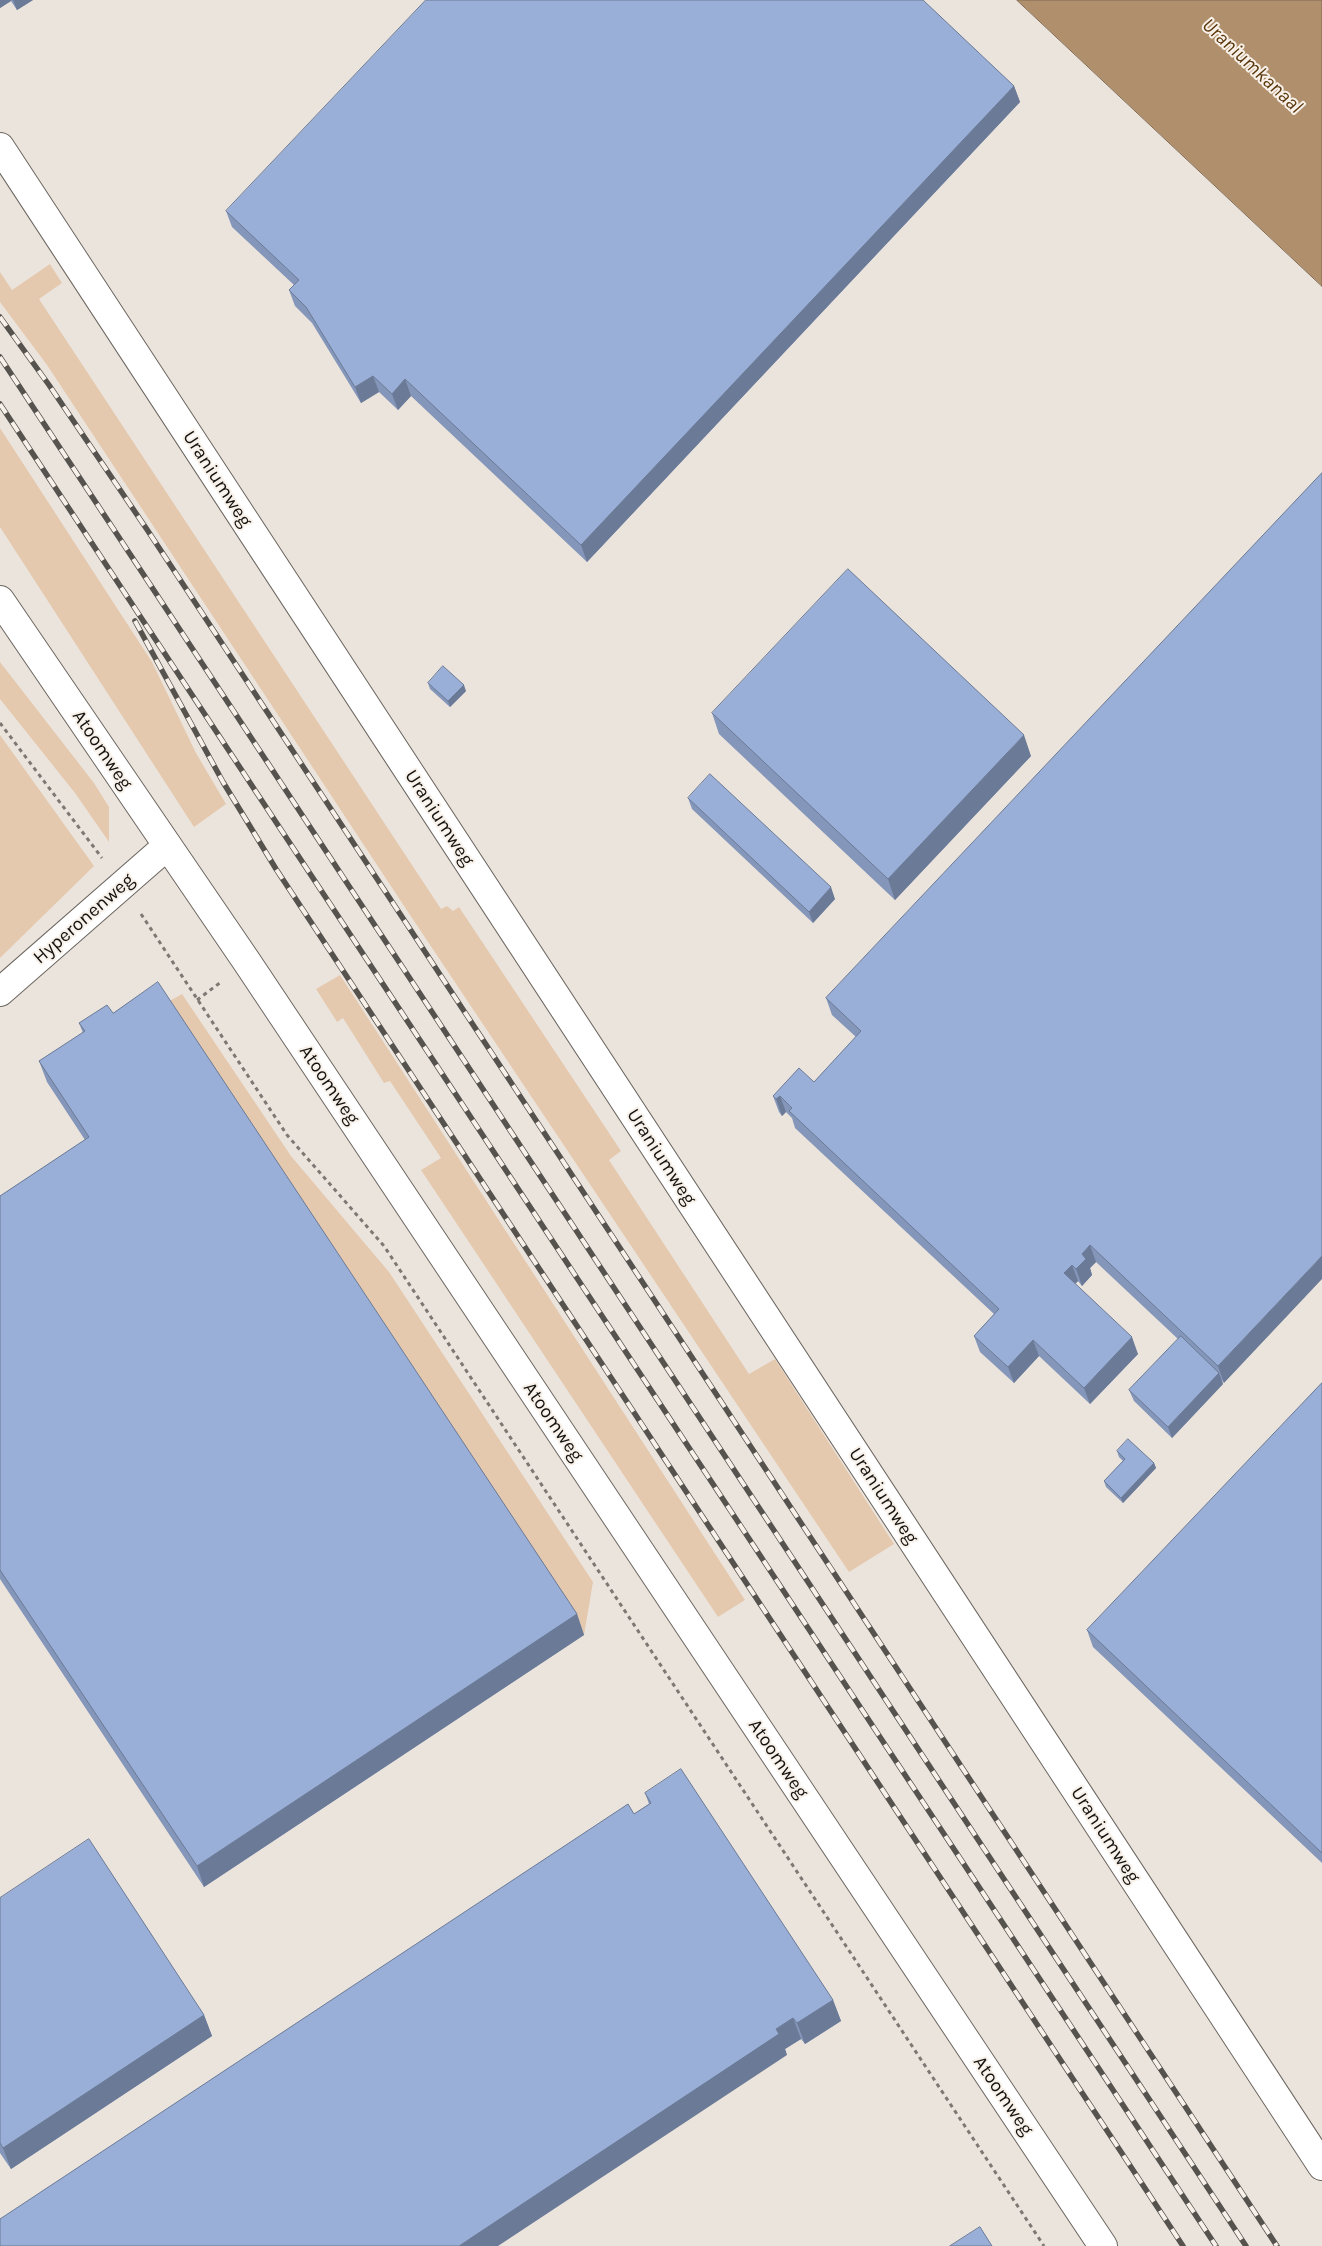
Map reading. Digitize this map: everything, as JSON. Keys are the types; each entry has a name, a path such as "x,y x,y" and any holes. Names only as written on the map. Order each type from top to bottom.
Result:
{"street":[{"name":"Uraniumweg","path":"0,147 1318,2155"},
{"name":"Atoomweg","path":"0,600 247,962 1103,2246"},
{"name":"Hyperonenweg","path":"0,992 167,846"}],"path":[{"path":"0,723 124,885 287,1135 384,1246 1044,2246"}],"shaded area":[{"path":"50,264 62,283 39,299 441,909 447,906 453,911 459,907 621,1151 609,1160 749,1374 775,1359 894,1544 849,1572 412,918 47,365 0,302 0,272 12,290"},
{"path":"0,428 152,662 196,753 226,804 194,827 0,527"},
{"path":"0,662 94,783 109,807 109,842 75,793 0,699"},
{"path":"0,735 94,866 0,958"},
{"path":"340,975 745,1600 718,1617 421,1170 441,1158 390,1081 384,1083 343,1018 337,1022 316,989"},
{"path":"182,994 291,1156 389,1272 593,1582 584,1635 166,1003"}],"water":[{"name":"Uraniumkanaal","path":"1017,0 1322,0 1322,286"}],"building":[{"path":"426,0 923,0 1014,86 581,545 405,379 392,394 373,376 355,387 306,307 289,290 299,280 226,211"},
{"path":"1322,473 1322,1256 1218,1366 1090,1245 1082,1254 1086,1259 1076,1269 1072,1265 1064,1273 1132,1337 1084,1388 1033,1340 1008,1367 974,1336 999,1309 789,1111 792,1108 780,1096 776,1099 773,1096 799,1068 814,1082 861,1031 826,998"},
{"path":"848,569 1024,735 888,879 712,713"},
{"path":"443,666 464,685 448,701 428,683"},
{"path":"710,774 831,887 809,912 688,798"},
{"path":"158,982 577,1614 197,1866 0,1570 0,1196 89,1137 39,1061 85,1031 79,1023 107,1005 113,1013"},
{"path":"1181,1336 1219,1373 1168,1427 1129,1390"},
{"path":"1322,1383 1322,1853 1087,1630"},
{"path":"1128,1439 1154,1463 1121,1498 1104,1481 1125,1459 1117,1451"},
{"path":"681,1769 833,2000 797,2023 793,2018 776,2029 779,2034 459,2246 0,2246 0,2219 628,1804 634,1814 651,1803 645,1793"},
{"path":"89,1839 204,2015 3,2148 0,2143 0,1898"},
{"path":"980,2227 992,2246 950,2246"}],"railway":[{"path":"0,317 49,385 148,531 1277,2246"},
{"path":"0,357 1246,2246"},
{"path":"0,404 1216,2246"},
{"path":"135,621 223,782 276,869 1183,2246"}]}
